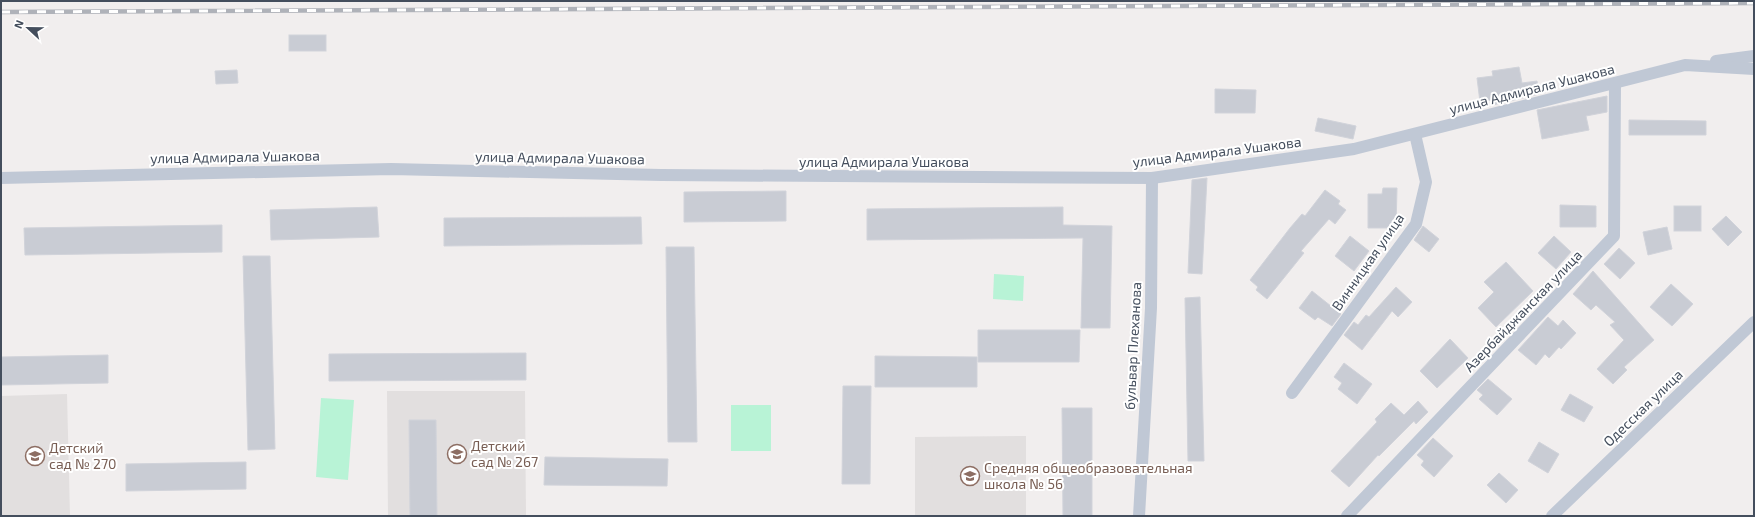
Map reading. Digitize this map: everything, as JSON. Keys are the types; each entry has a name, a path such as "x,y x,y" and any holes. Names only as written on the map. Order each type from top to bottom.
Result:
{"street":[{"path":"1685,66 1754,56"},
{"name":"улица Адмирала Ушакова","path":"1,178 391,169 661,175 1152,178 1354,149 1685,66 1754,69"},
{"name":"Азербайджанская улица","path":"1347,516 1614,236 1615,84"},
{"name":"Винницкая улица","path":"1292,393 1416,224 1426,182 1415,134"},
{"name":"бульвар Плеханова","path":"1139,516 1151,308 1152,178"},
{"name":"Одесская улица","path":"1552,516 1754,322"}],"shaded area":[{"name":"Детский сад № 267","path":"387,391 525,391 526,516 388,516"},
{"name":"Детский сад № 270","path":"67,394 70,516 1,516 1,396"},
{"name":"Средняя общеобразовательная школа № 56","path":"1026,436 1026,516 915,516 915,437"}],"green space":[{"path":"994,274 1024,276 1023,301 993,299"},
{"path":"321,398 354,400 348,480 316,477"},
{"path":"731,405 771,405 771,451 731,451"}],"building":[{"path":"289,35 326,35 326,51 289,51"},
{"path":"1519,67 1522,83 1537,81 1539,94 1493,105 1492,100 1480,102 1477,78 1493,76 1492,71"},
{"path":"237,70 238,83 216,84 215,71"},
{"path":"1215,89 1256,90 1255,113 1215,113"},
{"path":"1607,96 1607,112 1586,116 1589,130 1542,139 1537,110"},
{"path":"1318,118 1356,126 1353,139 1315,131"},
{"path":"1629,120 1706,121 1706,135 1629,135"},
{"path":"1207,178 1202,274 1188,273 1192,180"},
{"path":"1383,188 1397,188 1396,228 1368,228 1368,194 1382,194"},
{"path":"1325,190 1340,201 1338,204 1346,210 1335,224 1329,219 1301,251 1304,253 1267,299 1256,290 1258,287 1250,280 1290,228 1302,214 1305,216"},
{"path":"786,191 786,221 684,222 684,192"},
{"path":"1560,205 1596,206 1596,227 1560,227"},
{"path":"1674,206 1701,206 1701,231 1674,231"},
{"path":"377,207 379,237 271,240 270,210"},
{"path":"1063,207 1063,225 1112,226 1110,328 1081,328 1083,238 867,240 867,209"},
{"path":"1726,216 1742,232 1728,246 1712,229"},
{"path":"641,217 642,244 444,246 444,218"},
{"path":"222,225 222,252 25,255 24,228"},
{"path":"1423,226 1439,239 1429,252 1414,240"},
{"path":"1667,227 1672,249 1648,255 1643,232"},
{"path":"1350,236 1369,251 1354,271 1335,256"},
{"path":"1554,236 1571,252 1556,269 1538,253"},
{"path":"666,247 694,247 697,442 668,442"},
{"path":"1619,248 1635,263 1620,279 1604,264"},
{"path":"243,256 270,256 275,449 248,450"},
{"path":"1506,262 1533,291 1496,327 1478,308 1494,292 1484,282"},
{"path":"1593,271 1654,340 1624,367 1627,370 1613,384 1597,369 1624,340 1610,325 1615,322 1596,305 1591,310 1573,294"},
{"path":"1671,284 1693,304 1672,326 1650,307"},
{"path":"1396,287 1412,302 1398,317 1392,311 1362,350 1344,335 1354,322 1358,325 1366,315 1369,317"},
{"path":"1312,291 1341,314 1332,326 1318,317 1315,320 1299,308"},
{"path":"1200,297 1204,461 1188,461 1185,298"},
{"path":"1548,317 1558,326 1563,320 1576,333 1561,349 1559,347 1549,358 1545,354 1536,365 1518,350"},
{"path":"978,330 1080,330 1079,362 978,362"},
{"path":"1450,339 1468,358 1437,388 1420,371"},
{"path":"526,353 526,380 329,381 329,354"},
{"path":"108,355 108,383 1,385 1,357"},
{"path":"875,356 977,357 977,387 875,387"},
{"path":"1344,363 1372,384 1357,404 1338,389 1342,383 1334,377"},
{"path":"1488,379 1512,399 1497,415 1479,399 1483,395 1477,390"},
{"path":"843,386 871,386 870,484 842,484"},
{"path":"1570,394 1593,407 1584,422 1561,410"},
{"path":"1418,401 1428,412 1416,424 1414,421 1379,456 1378,455 1349,487 1331,471 1377,422 1375,419 1391,403 1404,415"},
{"path":"1062,408 1092,408 1092,516 1063,516"},
{"path":"409,420 436,420 437,516 410,516"},
{"path":"1433,438 1453,456 1434,477 1421,465 1424,461 1417,455"},
{"path":"1539,442 1559,454 1548,473 1528,461"},
{"path":"545,457 668,459 667,486 544,485"},
{"path":"246,462 246,489 126,491 126,464"},
{"path":"1499,473 1518,490 1506,503 1487,485"}],"railway":[{"path":"1,12 1754,3"}],"place":[{"name":"Детский сад № 267","path":"457,454"},
{"name":"Детский сад № 270","path":"35,456"},
{"name":"Средняя общеобразовательная школа № 56","path":"970,476"}]}
